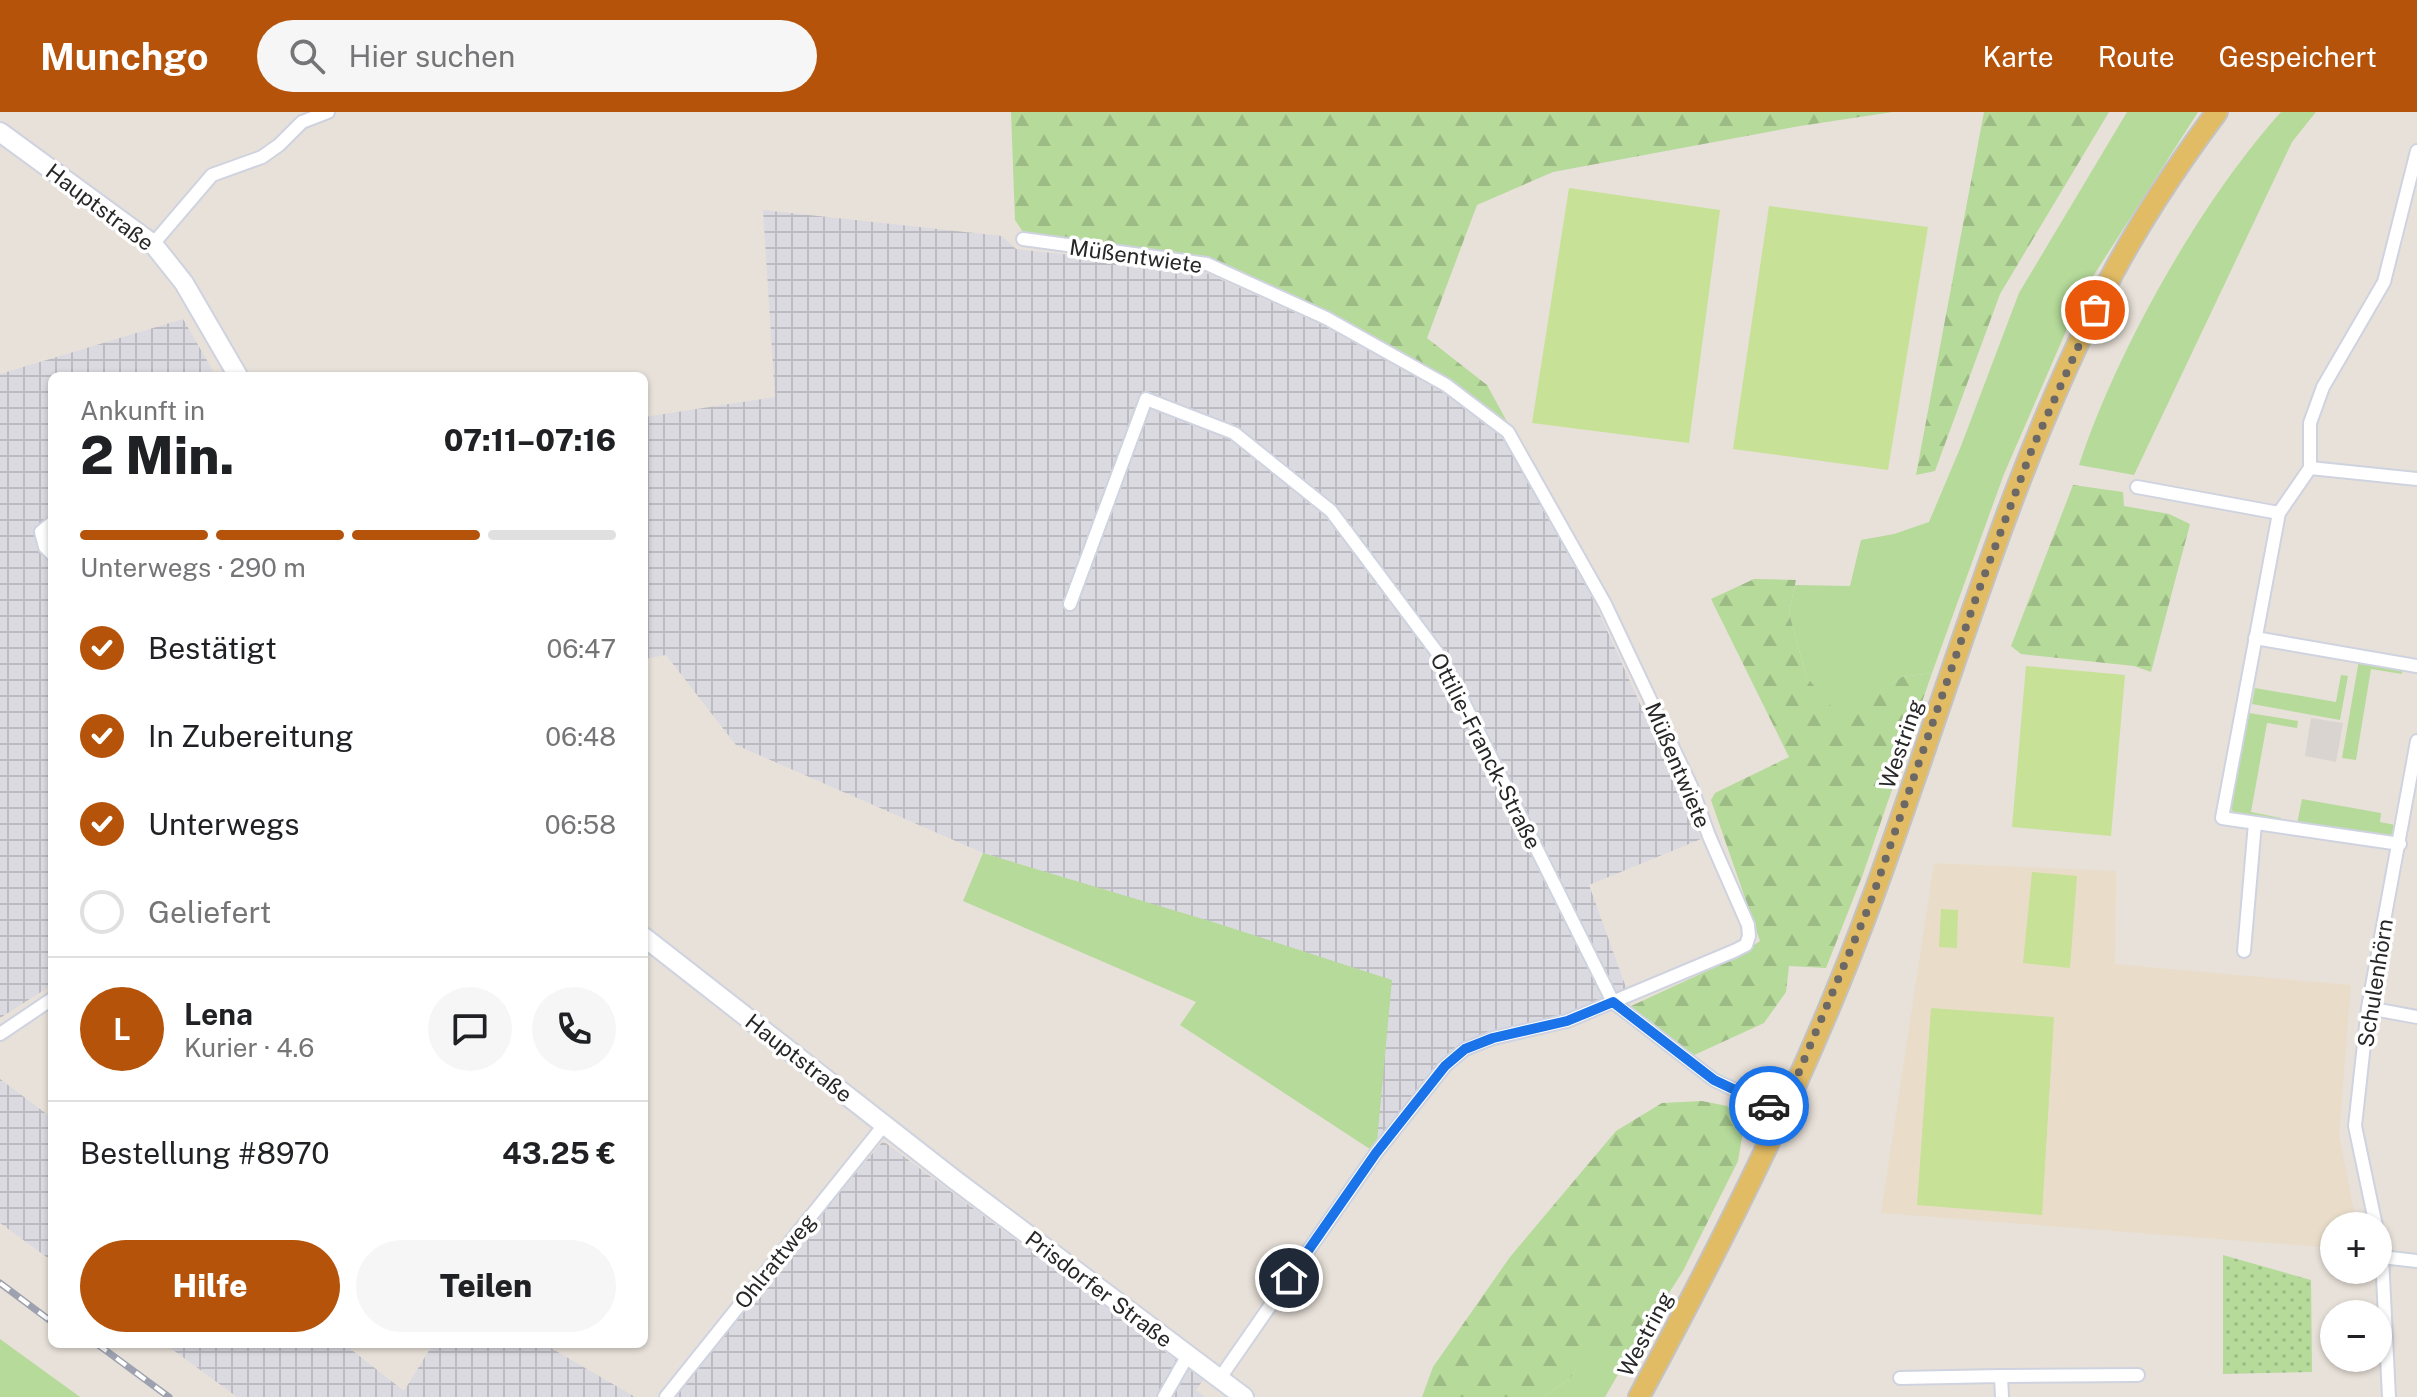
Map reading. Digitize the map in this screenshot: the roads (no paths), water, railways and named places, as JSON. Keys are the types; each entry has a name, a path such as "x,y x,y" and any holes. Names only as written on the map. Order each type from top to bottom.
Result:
{"main road":[{"name":"Westring","path":"1639,1397 1710,1264 1782,1112 1870,904 1977,595 2061,381 2126,250 2168,181 2217,112"},
{"name":"Hauptstraße","path":"0,132 153,244 184,283 236,372"},
{"name":"Hauptstraße","path":"648,940 955,1180"},
{"name":"Prisdorfer Straße","path":"955,1180 1244,1397"}],"street":[{"path":"153,244 212,175 262,157 302,122 328,112"},
{"path":"2400,844 2222,818 2279,513 2310,468 2310,423 2323,387 2384,282 2417,151"},
{"name":"Müßentwiete","path":"1023,239 1207,264 1326,318 1446,385 1508,432 1605,604 1691,786 1748,925 1746,945 1567,1021 1465,1049 1445,1066 1376,1153 1220,1378"},
{"name":"Ottilie-Franck-Straße","path":"1070,604 1146,399 1234,433 1331,511 1442,659 1613,1002 1714,1080 1782,1112"},
{"path":"2310,468 2417,479"},
{"path":"2137,487 2279,513"},
{"path":"48,526 41,532 48,550"},
{"path":"2255,638 2417,666"},
{"name":"Schulenhörn","path":"2373,1212 2355,1126 2368,1008 2417,741"},
{"path":"2244,951 2255,823"},
{"path":"0,1034 48,1002"},
{"path":"2368,1008 2417,1017"},
{"name":"Ohlrattweg","path":"666,1397 884,1125"},
{"path":"2392,1258 2417,1261"},
{"path":"2383,1284 2389,1397"},
{"path":"1164,1397 1188,1355"},
{"path":"1900,1378 2138,1375"},
{"path":"2001,1376 2002,1397"}],"railway":[{"path":"0,1283 48,1319"},
{"path":"102,1348 169,1397"}]}
